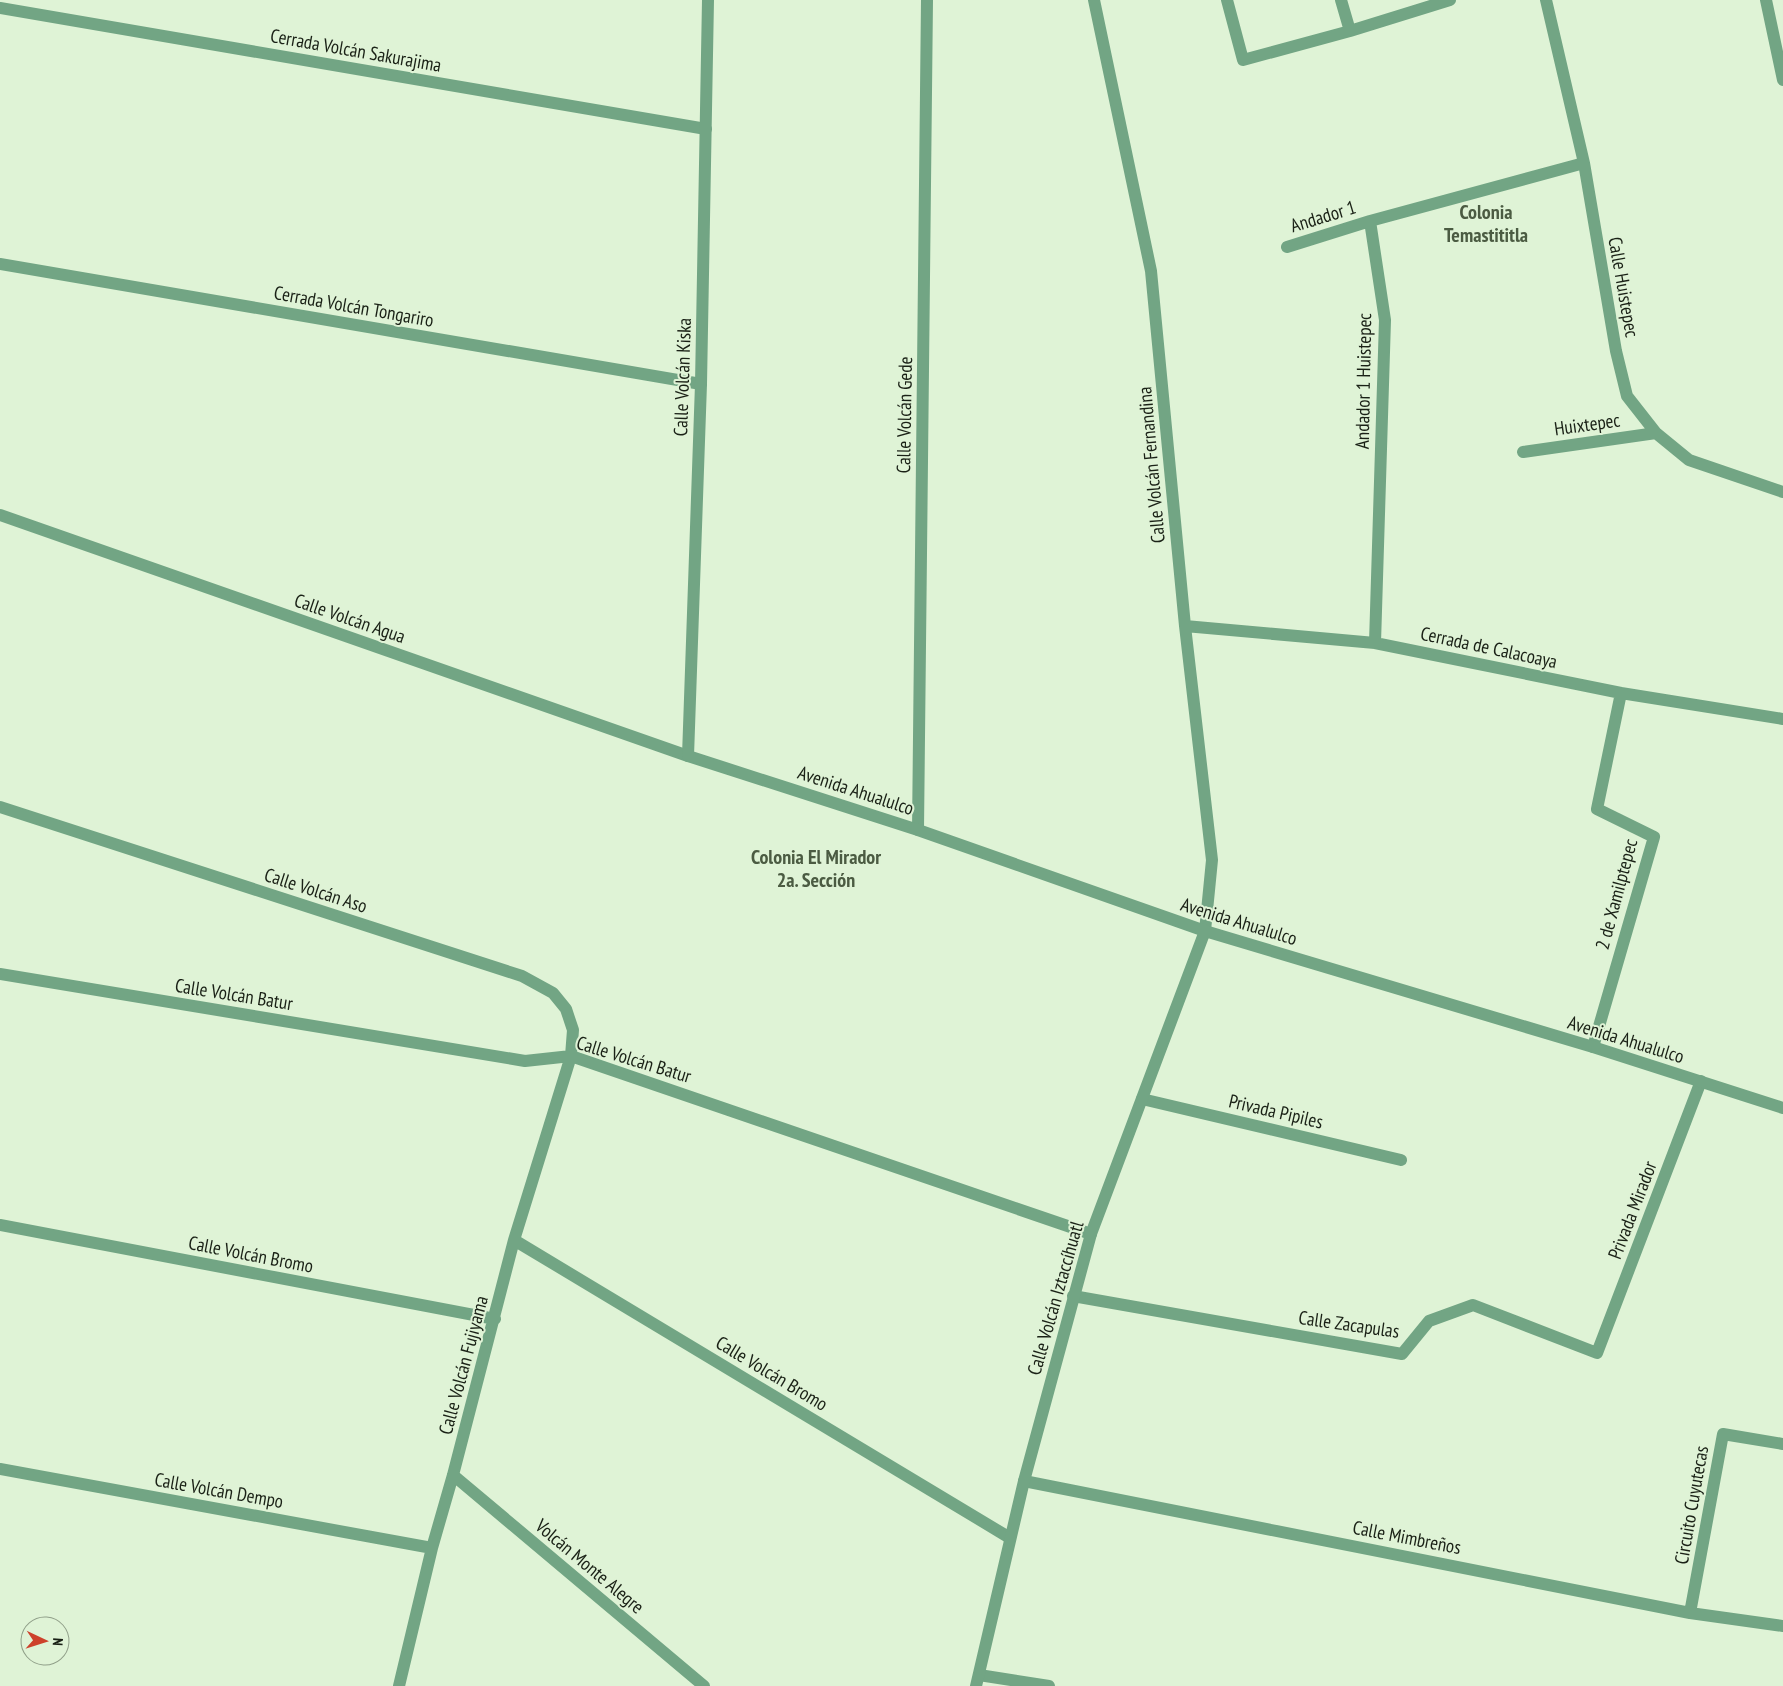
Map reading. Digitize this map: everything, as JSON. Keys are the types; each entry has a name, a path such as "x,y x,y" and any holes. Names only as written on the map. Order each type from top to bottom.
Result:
{"street":[{"name":"Calle Volcán Kiska","path":"688,756 701,384 708,0"},
{"name":"Calle Volcán Gede","path":"918,830 927,0"},
{"name":"Calle Volcán Fernandina","path":"1094,0 1151,271 1185,626 1212,860 1205,931"},
{"path":"1227,0 1243,60 1350,31 1450,0"},
{"path":"1341,0 1350,31"},
{"name":"Calle Huistepec","path":"1546,0 1584,163 1616,351 1627,396 1656,433 1689,460 1783,492"},
{"path":"1766,0 1783,80"},
{"name":"Cerrada Volcán Sakurajima","path":"0,8 706,130"},
{"path":"1370,221 1584,163"},
{"name":"Andador 1","path":"1288,247 1370,221"},
{"name":"Andador 1 Huistepec","path":"1370,221 1385,320 1375,643"},
{"name":"Cerrada Volcán Tongariro","path":"0,264 701,384"},
{"name":"Huixtepec","path":"1523,452 1656,433"},
{"name":"Calle Volcán Agua","path":"0,515 688,756"},
{"name":"Cerrada de Calacoaya","path":"1185,626 1375,643 1621,693 1783,720"},
{"name":"2 de Xamilptepec","path":"1593,1047 1654,837 1597,809 1621,693"},
{"name":"Avenida Ahualulco","path":"688,756 918,830 1205,931 1593,1047 1783,1108"},
{"name":"Calle Volcán Aso","path":"0,807 522,976 553,993 566,1009 573,1030 571,1056"},
{"name":"Calle Volcán Iztaccíhuatl","path":"977,1681 1024,1481 1091,1234 1205,931"},
{"name":"Calle Volcán Batur","path":"0,974 525,1062 571,1056 1091,1234"},
{"name":"Calle Volcán Fujiyama","path":"398,1686 432,1548 453,1475 514,1240 571,1056"},
{"name":"Privada Mirador","path":"1597,1353 1702,1081"},
{"name":"Privada Pipiles","path":"1142,1099 1401,1160"},
{"name":"Calle Volcán Bromo","path":"0,1225 494,1319"},
{"name":"Calle Volcán Bromo","path":"514,1240 1010,1538"},
{"name":"Calle Zacapulas","path":"1074,1296 1402,1354 1429,1322 1473,1304 1597,1353"},
{"name":"Circuito Cuyutecas","path":"1690,1613 1723,1434 1783,1444"},
{"name":"Calle Volcán Dempo","path":"0,1469 432,1548"},
{"name":"Volcán Monte Alegre","path":"453,1475 704,1686"},
{"name":"Calle Mimbreños","path":"1024,1481 1690,1613 1783,1626"},
{"path":"977,1681 1049,1686"}],"district":[{"name":"Colonia Temastititla","path":"1486,224"},
{"name":"Colonia El Mirador 2a. Sección","path":"816,868"}]}
